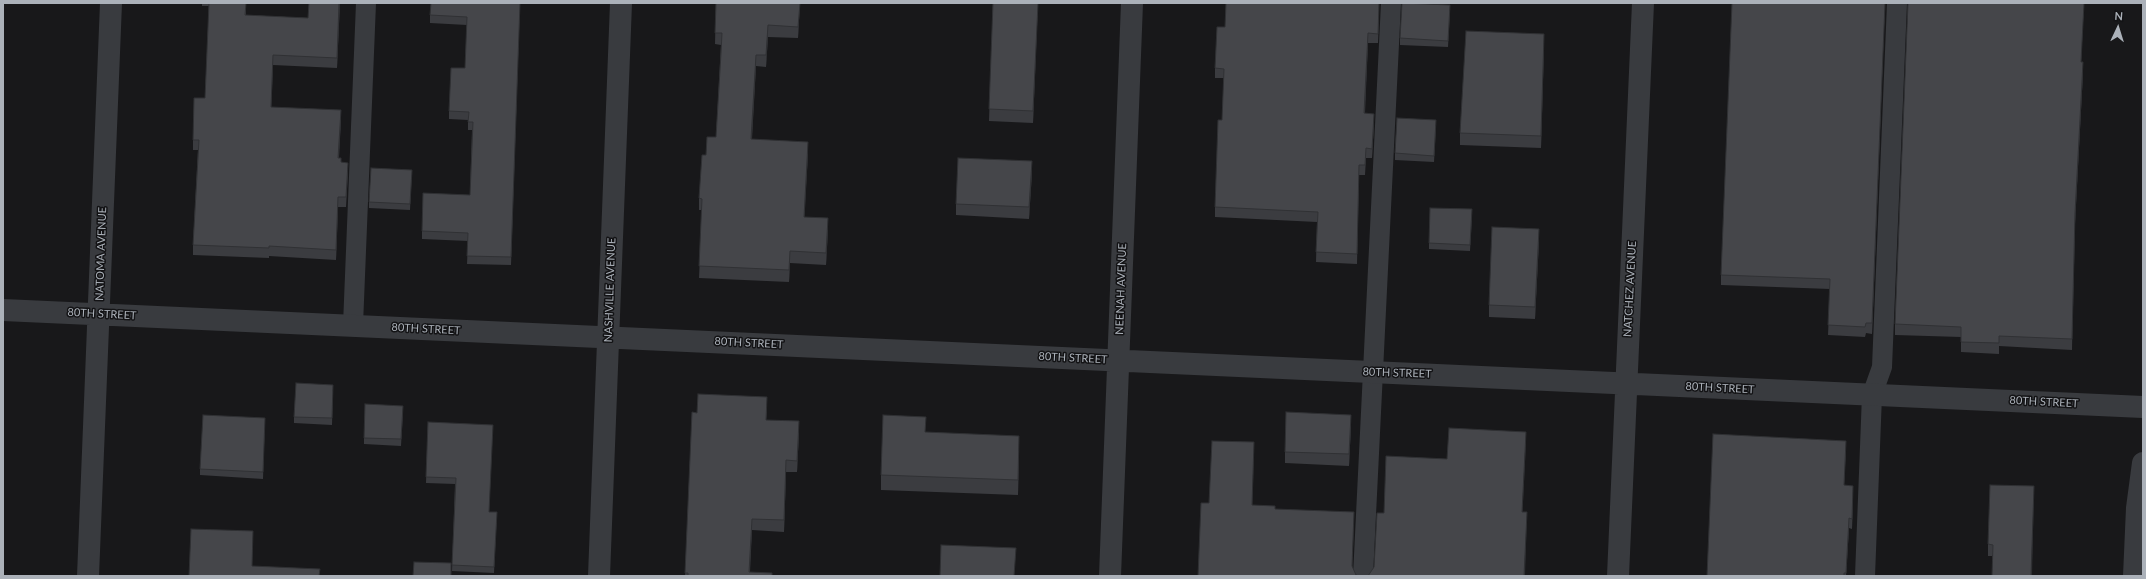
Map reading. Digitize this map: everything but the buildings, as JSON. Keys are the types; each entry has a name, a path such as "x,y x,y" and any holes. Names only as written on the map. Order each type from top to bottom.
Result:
{"street":[{"name":"NATOMA AVENUE","path":"88,576 111,3"},
{"name":"NASHVILLE AVENUE","path":"599,576 621,3"},
{"name":"NEENAH AVENUE","path":"1110,576 1132,3"},
{"name":"NATCHEZ AVENUE","path":"1618,576 1643,3"},
{"name":"80TH STREET","path":"3,310 2143,407"},
{"path":"2134,576 2136,508 2143,464"}],"lane":[{"path":"353,326 366,3"},
{"path":"1363,576 1391,3"},
{"path":"1865,576 1872,395 1882,367 1897,3"}]}
